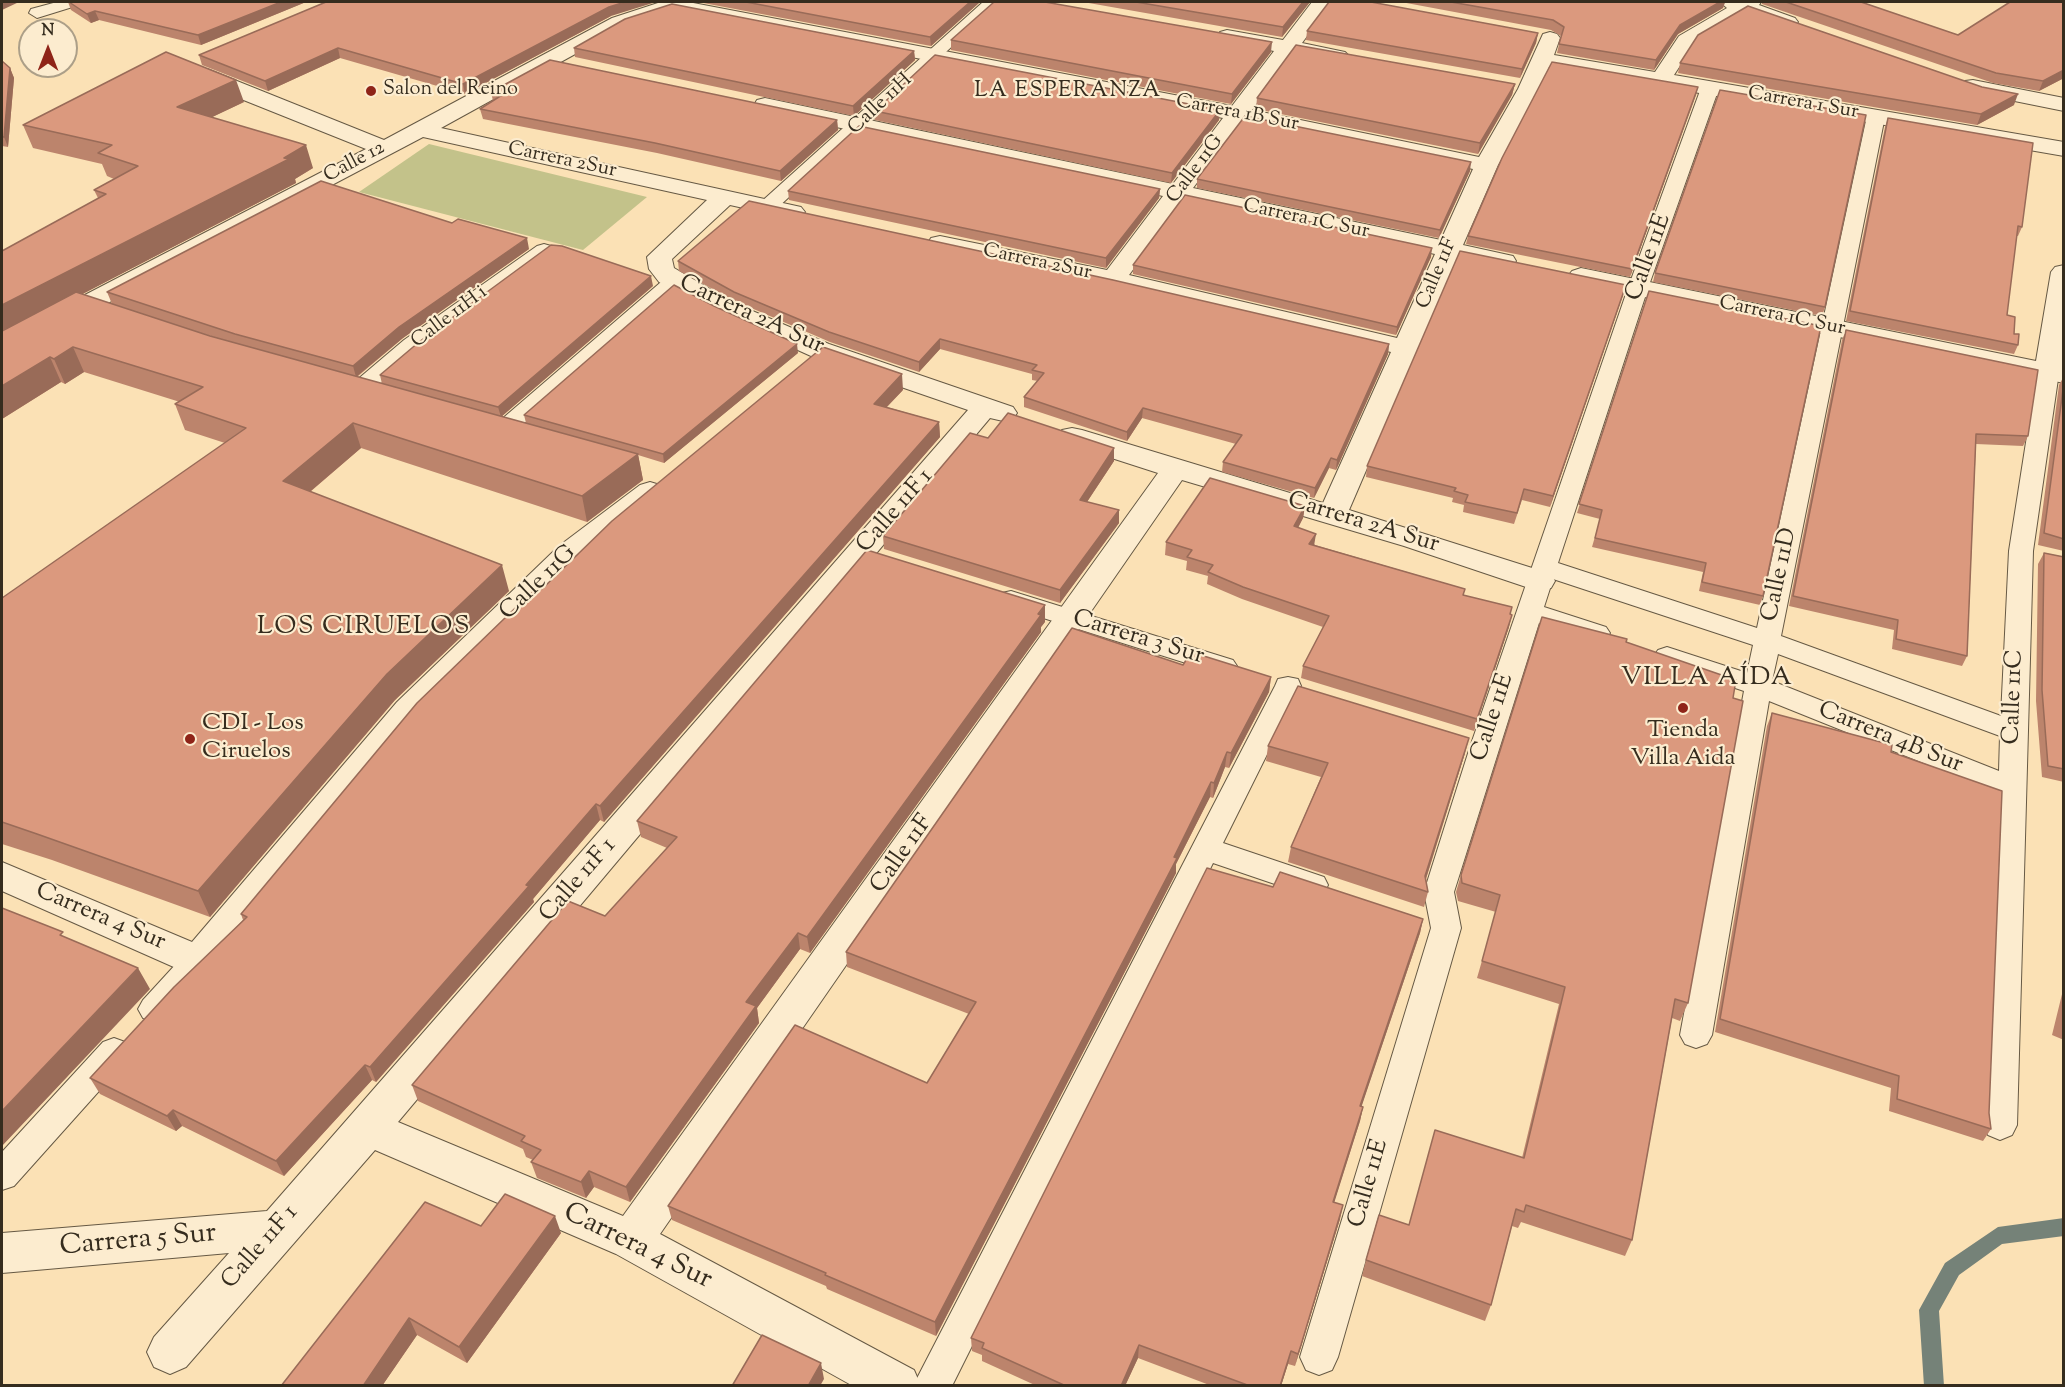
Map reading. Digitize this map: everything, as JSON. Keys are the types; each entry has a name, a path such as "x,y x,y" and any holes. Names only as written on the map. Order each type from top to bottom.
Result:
{"street":[{"name":"Calle 11G","path":"1113,279 1322,2"},
{"name":"Carrera 1B Sur","path":"675,3 1486,165"},
{"name":"Calle 12","path":"2,348 420,130 619,22 675,3"},
{"path":"1660,80 1686,40 1741,3 1808,29"},
{"path":"1206,32 1357,59"},
{"name":"Carrera 1 Sur","path":"1540,44 1660,80 2064,149"},
{"name":"Calle 11F","path":"1334,514 1518,87 1540,44"},
{"path":"198,56 177,65 384,148"},
{"path":"549,60 583,67"},
{"path":"1958,81 1987,91 2064,105"},
{"name":"Carrera 1C Sur","path":"744,101 1526,266"},
{"name":"Carrera 2Sur","path":"420,130 814,216"},
{"name":"Carrera 2A Sur","path":"725,197 659,257 662,269 675,280 725,308 820,350 1176,470 1543,574"},
{"name":"Carrera 2Sur","path":"918,238 1113,279 1406,348"},
{"name":"Carrera 1C Sur","path":"1560,272 2056,373"},
{"name":"Calle 11C","path":"2056,373 2064,272"},
{"path":"83,304 120,318"},
{"path":"793,372 820,350"},
{"path":"348,387 392,399"},
{"name":"Calle 11F 1","path":"170,1352 872,556 985,407"},
{"path":"492,427 536,439"},
{"name":"Calle 11G","path":"198,961 409,710 570,553 638,502 668,475 635,466"},
{"name":"Calle 11F","path":"631,1240 1176,470"},
{"name":"Carrera 4 Sur","path":"2,876 198,961"},
{"name":"Carrera 4 Sur","path":"368,1128 631,1240 898,1386"},
{"name":"Carrera 5 Sur","path":"2,1253 276,1230"}],"lane":[{"path":"38,13 73,2"},
{"name":"Calle 11H","path":"768,206 860,125 992,2"},
{"name":"Calle 11E","path":"1319,1357 1446,928 1439,892 1473,743 1543,574 1638,288 1710,88"},
{"name":"Calle 11D","path":"1696,1035 1758,686 1876,116"},
{"name":"Calle 11H i","path":"348,387 412,345 544,250"},
{"path":"492,427 675,280"},
{"name":"Calle 11C","path":"2000,1125 2014,731 2032,553 2056,373"},
{"name":"Carrera 4B Sur","path":"1543,574 1768,641 2014,731"},
{"name":"Carrera 3 Sur","path":"983,591 1276,683 1206,849"},
{"name":"Carrera 4B Sur","path":"1529,611 1758,686 2012,788"},
{"path":"932,1386 1206,849 1337,892"},
{"path":"1413,918 1446,928"},
{"path":"2,1175 198,961"}],"shaded area":[{"path":"429,144 647,197 583,250 359,192"}],"building":[{"path":"69,2 281,2 198,35 95,11 87,14"},
{"path":"326,2 625,2 609,7 463,84 338,48 265,81 199,55"},
{"path":"746,2 970,2 930,37"},
{"path":"994,2 1045,2 1272,42 1232,94 951,40"},
{"path":"1136,2 1303,2 1283,27"},
{"path":"1329,2 1371,2 1538,33 1522,69 1307,31"},
{"path":"1451,2 1720,2 1680,25 1656,60 1559,44 1564,27 1553,20"},
{"path":"1786,2 1861,2 1958,35 2010,2 2064,2 2064,70 2043,81 1996,73"},
{"path":"672,4 914,51 853,106 574,48 625,19"},
{"path":"1748,6 1982,87 2018,94 1981,114 1680,63 1698,35"},
{"path":"1296,45 1515,84 1480,143 1257,98"},
{"path":"166,52 236,80 177,107 306,145 284,158 289,159 2,305 2,251 106,194 94,190 138,166 98,153 112,145 23,125"},
{"path":"935,55 1220,110 1172,173 875,111"},
{"path":"550,60 837,120 780,171 655,143 480,109 502,95 491,92"},
{"path":"2,61 10,68 4,137 2,137"},
{"path":"1552,62 1698,87 1632,269 1468,236 1502,158"},
{"path":"1720,90 1866,115 1825,307 1655,273"},
{"path":"1245,116 1471,162 1440,230 1197,179"},
{"path":"1888,118 2033,143 2022,227 2018,226 2007,315 2015,317 2014,334 2019,334 2018,345 1850,311"},
{"path":"859,126 1160,189 1106,258 788,191"},
{"path":"321,181 452,223 458,219 527,238 399,327 353,366 235,334 107,292"},
{"path":"1185,195 1432,248 1397,327 1133,265"},
{"path":"749,201 1113,280 1389,344 1337,460 1331,458 1315,488 1223,462 1242,435 1143,408 1127,432 1024,397 1044,373 1032,370 1037,365 940,339 919,362 829,332 734,292 678,261"},
{"path":"551,245 562,246 651,276 498,407 380,375 419,342"},
{"path":"1460,251 1626,285 1553,496 1524,489 1517,513 1465,502 1468,495 1454,491 1456,488 1367,466"},
{"path":"674,285 797,344 663,454 524,415"},
{"path":"1649,291 1821,326 1763,596 1702,582 1706,563 1595,538 1602,510 1579,504"},
{"name":"CDI - Los Ciruelos","path":"76,292 210,336 638,454 582,496 353,423 283,481 502,565 387,674 198,891 2,822 2,598 246,428 175,404 203,387 73,347 54,359 50,357 2,386 2,331"},
{"path":"1846,330 2038,370 2028,436 1976,434 1967,656 1896,639 1898,620 1793,596"},
{"path":"823,347 902,374 874,404 939,422 600,806 596,804 526,885 529,886 370,1067 365,1065 276,1161 173,1110 167,1116 90,1078 174,987 247,917 241,914 417,703 537,587 542,589 612,521"},
{"path":"2064,382 2064,539 2044,533"},
{"path":"1008,413 1114,448 1080,500 1119,510 1060,590 883,536 970,433 988,438"},
{"path":"1210,478 1305,506 1294,526 1316,534 1309,544 1465,589 1463,595 1512,607 1510,614 1512,615 1477,719 1303,666 1329,616 1243,587 1208,572 1213,565 1187,557 1192,550 1166,542"},
{"path":"867,550 1045,605 1038,614 1041,615 807,937 798,933 746,1002 756,1006 626,1187 589,1171 581,1182 531,1162 541,1150 521,1141 525,1136 412,1085 568,901 605,916 677,837 637,821"},
{"path":"2044,553 2064,557 2064,769 2048,766 2042,690"},
{"path":"1542,617 1627,639 1626,642 1736,680 1733,698 1743,701 1688,1003 1675,999 1632,1240 1526,1205 1524,1212 1516,1209 1491,1305 1366,1260 1379,1215 1409,1225 1435,1130 1524,1158 1565,987 1482,961 1500,895 1462,883 1461,875"},
{"path":"1072,628 1183,665 1191,652 1271,677 1231,753 1227,752 1214,783 1211,782 1174,857 1177,858 935,1322 668,1206 795,1025 927,1083 976,1002 846,952"},
{"path":"1298,686 1469,738 1425,876 1428,892 1291,847 1328,763 1268,746"},
{"path":"1772,713 1892,745 1891,752 2002,791 1989,1113 1991,1129 1897,1099 1899,1076 1720,1019"},
{"path":"1207,868 1273,887 1280,872 1423,919 1360,1106 1363,1107 1333,1202 1343,1205 1301,1345 1298,1354 1291,1351 1280,1386 1250,1386 1139,1345 1121,1386 1066,1386 982,1348 984,1343 971,1338"},
{"path":"2,908 63,932 60,935 138,968 2,1111"},
{"path":"505,1194 555,1216 459,1347 409,1318 363,1386 281,1386 425,1202 481,1226"},
{"path":"762,1335 821,1363 808,1386 732,1386"}],"waterway":[{"path":"1934,1386 1929,1310 1952,1269 1998,1236 2064,1227"}],"place":[{"name":"Salon del Reino","path":"371,91"},
{"name":"Tienda Villa Aida","path":"1683,708"},
{"name":"CDI - Los Ciruelos","path":"190,739"}],"district":[{"name":"LA ESPERANZA","path":"1068,92"},
{"name":"LOS CIRUELOS","path":"364,629"},
{"name":"VILLA AÍDA","path":"1707,680"}]}
